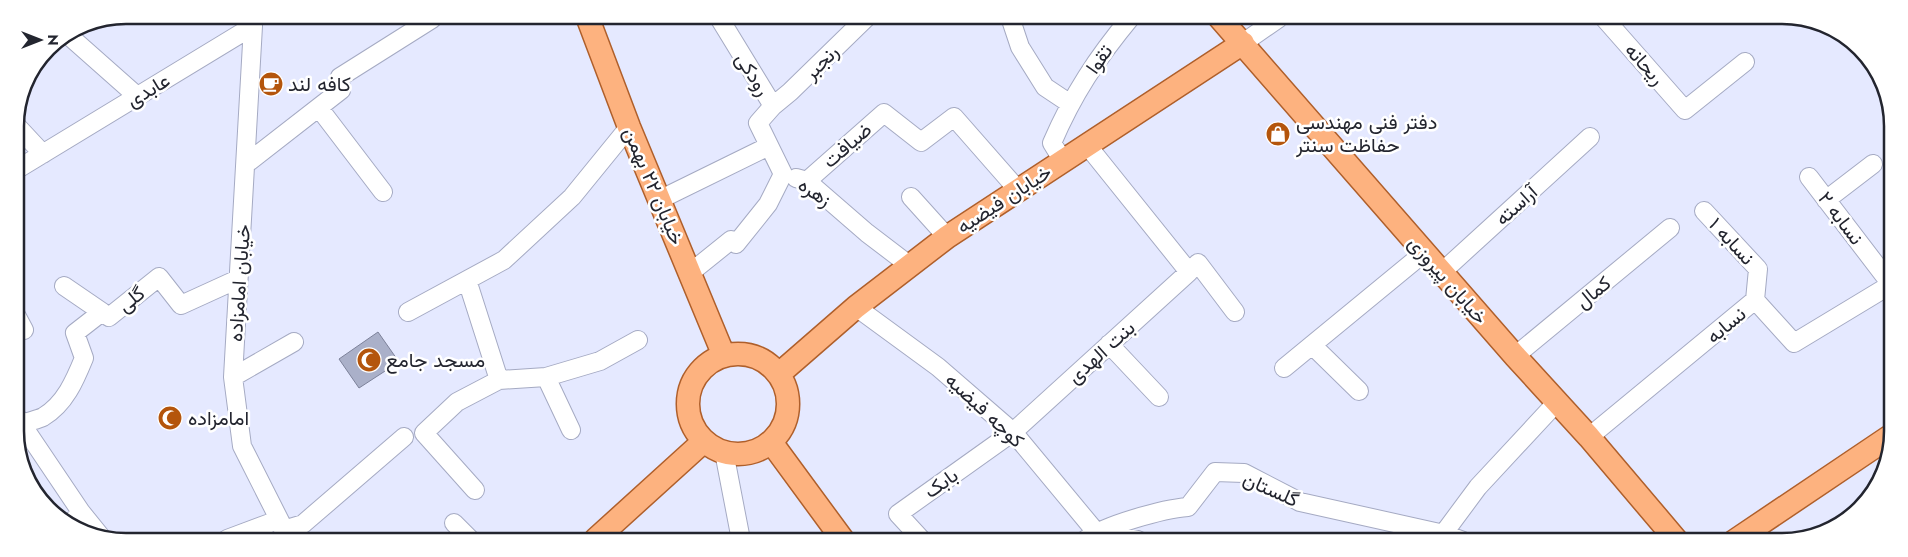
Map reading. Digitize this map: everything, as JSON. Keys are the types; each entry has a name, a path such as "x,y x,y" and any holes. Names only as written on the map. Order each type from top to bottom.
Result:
{"main road":[{"name":"خیابان ۲۲ بهمن","path":"590,24 629,127 724,356"},
{"name":"خیابان پیروزی","path":"1226,24 1515,356 1590,437 1670,533"},
{"name":"خیابان فیضیه","path":"779,374 856,307 947,237 1243,43"},
{"path":"748,354 760,358 779,374 786,388 788,402 784,424 771,442 754,452 744,454 724,452 704,441 695,429 689,415 688,400 691,385 699,372 710,362 724,356 748,354"},
{"path":"603,533 704,441"},
{"path":"771,442 838,533"},
{"path":"1746,533 1883,442"}],"street":[{"name":"عابدی","path":"24,165 137,96 246,24"},
{"name":"خیابان امامزاده","path":"251,24 246,164 233,377 242,446 283,530"},
{"path":"246,164 341,90 340,77 424,24"},
{"name":"رودکی","path":"723,24 773,106"},
{"name":"رنجبر","path":"769,146 758,123 773,106 860,24"},
{"path":"1012,24 1020,47 1046,88 1069,103"},
{"name":"تقوا","path":"1063,161 1052,143 1069,103 1102,51 1125,24"},
{"path":"1243,43 1270,24"},
{"name":"ریحانه","path":"1609,24 1685,110 1745,62"},
{"path":"72,39 137,96"},
{"path":"319,108 382,192"},
{"name":"ضیافت","path":"807,181 884,113 921,142 954,117 1018,190"},
{"path":"408,312 504,260 572,197 629,127"},
{"path":"24,134 43,154"},
{"name":"آراسته","path":"1442,272 1590,137"},
{"path":"1087,145 1189,272 1198,263 1234,312"},
{"path":"660,200 769,146 783,174"},
{"path":"1826,200 1873,164"},
{"name":"زهره","path":"690,272 731,240 736,244 768,204 783,174 807,181 867,233 909,265"},
{"name":"نسابه ۲","path":"1809,177 1884,276"},
{"path":"911,197 947,237"},
{"name":"نسابه ۱","path":"1704,211 1758,268 1755,300"},
{"name":"کمال","path":"1515,356 1670,228"},
{"path":"1284,368 1425,252"},
{"name":"بنت الهدی","path":"1013,432 1189,272"},
{"name":"گلی","path":"24,421 43,417 61,402 74,381 84,358 75,333 102,312 108,318 159,277 181,305 238,280"},
{"path":"467,280 499,380"},
{"path":"64,286 102,312"},
{"name":"نسابه","path":"1590,437 1755,300 1794,343 1884,288"},
{"name":"کوچه فیضیه","path":"856,307 938,367 1013,432 1089,533"},
{"path":"475,490 424,433 457,402 499,380 546,377 600,361 638,340"},
{"path":"233,377 294,342"},
{"path":"1109,344 1159,396"},
{"path":"1312,345 1359,391"},
{"path":"546,377 571,430"},
{"path":"1444,533 1478,488 1557,402"},
{"path":"24,432 76,517"},
{"name":"بابک","path":"916,533 898,514 1013,432"},
{"path":"264,533 303,524 404,437"},
{"path":"724,452 740,533"},
{"name":"گلستان","path":"1100,533 1174,508 1188,508 1215,472 1244,473 1300,502 1425,533"},
{"path":"454,523 464,533"}],"building":[{"name":"مسجد جامع","path":"378,332 399,362 359,388 339,359"}],"place":[{"name":"كافه لند","path":"271,84"},
{"name":"دفتر فنی مهندسی حفاظت سنتر","path":"1278,134"},
{"name":"مسجد جامع","path":"369,360"},
{"name":"امامزاده","path":"170,418"}]}
